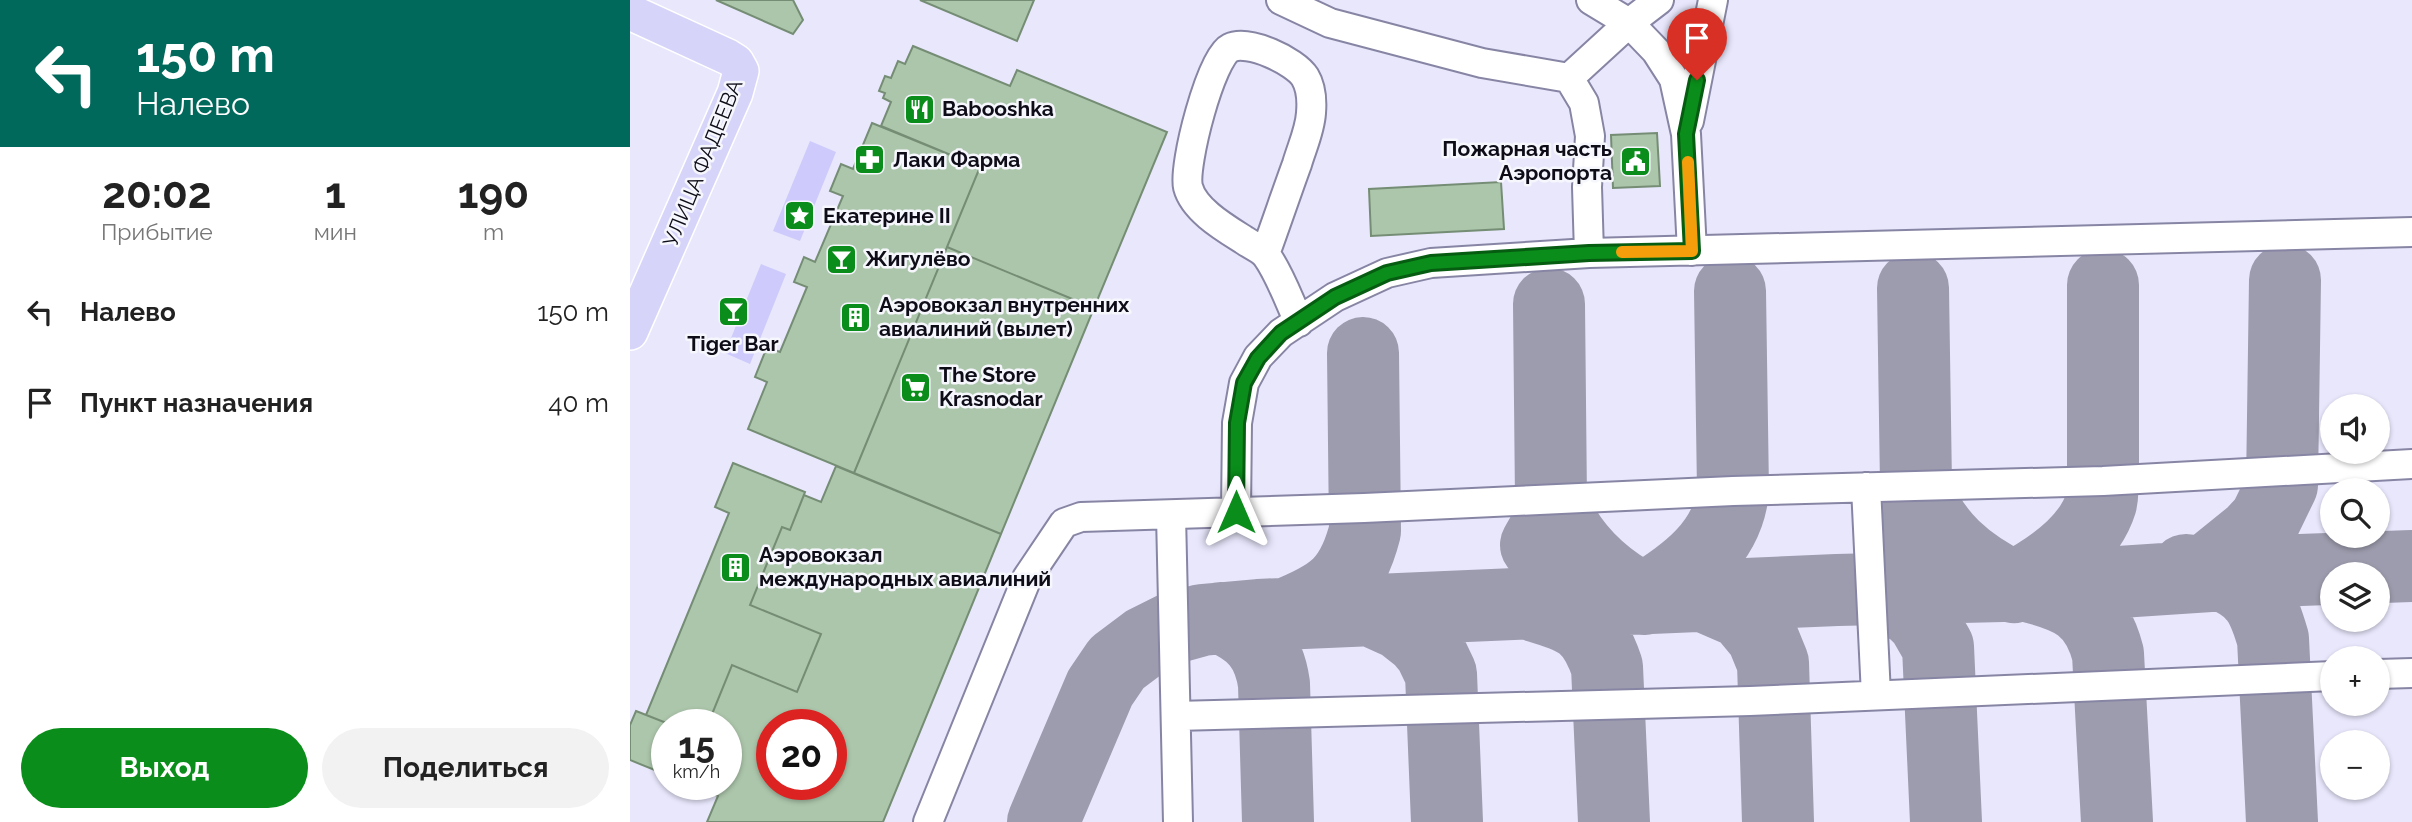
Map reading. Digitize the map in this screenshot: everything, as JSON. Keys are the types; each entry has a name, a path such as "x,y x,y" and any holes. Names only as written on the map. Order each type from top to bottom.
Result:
{"main road":[{"name":"УЛИЦА ФАДЕЕВА","path":"630,12 728,57 736,62 741,71 735,93 630,332"}],"lane":[{"path":"1280,0 1330,23 1482,63 1569,78 1584,103 1590,136 1587,187 1589,253"},
{"path":"1591,0 1629,23 1656,51 1674,79 1686,134 1692,251"},
{"path":"1569,78 1629,23 1659,0"},
{"path":"1686,134 1713,0"},
{"path":"1265,254 1310,125 1310,91 1297,67 1255,46 1242,45 1230,48 1222,54 1216,69 1188,157 1188,185 1193,200 1226,229 1265,254 1299,322"},
{"path":"1236,512 1237,423 1244,383 1258,358 1281,333 1335,297 1387,273 1431,263 1589,253 2412,232"},
{"path":"928,822 1027,578 1064,523 1081,517 1866,487 2103,481 2412,464"},
{"path":"1866,487 1876,695"},
{"path":"1171,515 1178,822"},
{"path":"2390,674 2412,673"},
{"path":"1175,716 1750,701 2320,677"}],"shaded area":[{"path":"810,141 836,152 800,241 773,231"},
{"path":"761,264 786,274 750,364 725,353"}],"building":[{"path":"716,0 793,0 803,20 793,34"},
{"path":"920,0 1034,0 1017,41"},
{"path":"913,46 1010,86 1017,70 1167,132 1094,308 947,247 980,167 881,126 891,102 883,98 885,93 879,91 885,76 891,78 898,61 905,64"},
{"name":"Аэровокзал внутренних авиалиний (вылет)","path":"872,123 980,167 854,473 748,429 767,382 755,377 767,347 780,352 807,287 794,282 804,257 815,262 843,196 830,191 841,164 853,169"},
{"name":"Пожарная часть Аэропорта","path":"1657,133 1660,186 1613,188 1611,135"},
{"path":"1501,182 1504,229 1371,236 1369,189"},
{"path":"947,247 1094,308 1001,534 854,473"},
{"name":"Аэровокзал международных авиалиний","path":"733,463 805,492 790,530 782,527 750,605 821,634 797,692 732,665 714,709 651,709 651,717 646,715 729,513 715,507"},
{"path":"836,466 1001,534 883,822 707,822 716,800 742,800 742,709 714,709 732,665 797,692 821,634 750,605 782,527 790,530 804,495 821,502"},
{"path":"636,711 651,717 651,769 630,760 630,725"}],"taxiway":[{"path":"2186,570 2200,576 2252,534 2265,520 2282,485 2285,280"},
{"path":"1916,485 1931,519 1954,546 1982,569 2014,587 2053,563 2077,542 2095,517 2102,498 2103,285"},
{"path":"1897,530 1915,498 1916,485 1913,288"},
{"path":"1551,500 1567,532 1588,558 1614,581 1644,599 1675,579 1702,555 1723,526 1733,491 1730,291"},
{"path":"1536,545 1549,522 1551,500 1549,304"},
{"path":"1286,614 1328,593 1347,575 1360,548 1365,531 1363,353"},
{"path":"1043,822 1100,688 1117,663 1145,642 1173,628 1202,620 1258,615 1837,590 2089,584 2300,570 2412,566"},
{"path":"2222,575 2243,586 2257,600 2273,639 2282,822"},
{"path":"2028,586 2057,595 2080,607 2089,615 2103,638 2108,654 2117,822"},
{"path":"1872,591 1913,611 1923,621 1938,647 1946,822"},
{"path":"1706,597 1743,613 1762,636 1773,663 1778,822"},
{"path":"1529,604 1579,623 1601,651 1607,667 1614,822"},
{"path":"1370,610 1401,624 1420,639 1430,651 1441,674 1447,822"},
{"path":"1221,618 1251,635 1263,651 1272,672 1278,822"}],"slow traffic":[{"path":"1622,252 1692,251 1688,162"}],"place":[{"name":"Babooshka","path":"919,109"},
{"name":"Лаки Фарма","path":"870,160"},
{"name":"Пожарная часть Аэропорта","path":"1635,161"},
{"name":"Екатерине II","path":"800,216"},
{"name":"Жигулёво","path":"842,259"},
{"name":"Tiger Bar","path":"733,312"},
{"name":"Аэровокзал внутренних авиалиний (вылет)","path":"856,317"},
{"name":"The Store Krasnodar","path":"916,387"},
{"name":"Аэровокзал международных авиалиний","path":"736,567"}],"route":[{"path":"1236,512 1237,423 1244,383 1258,358 1281,333 1335,297 1387,273 1431,263 1589,253 1692,251 1686,134 1697,80"}]}
